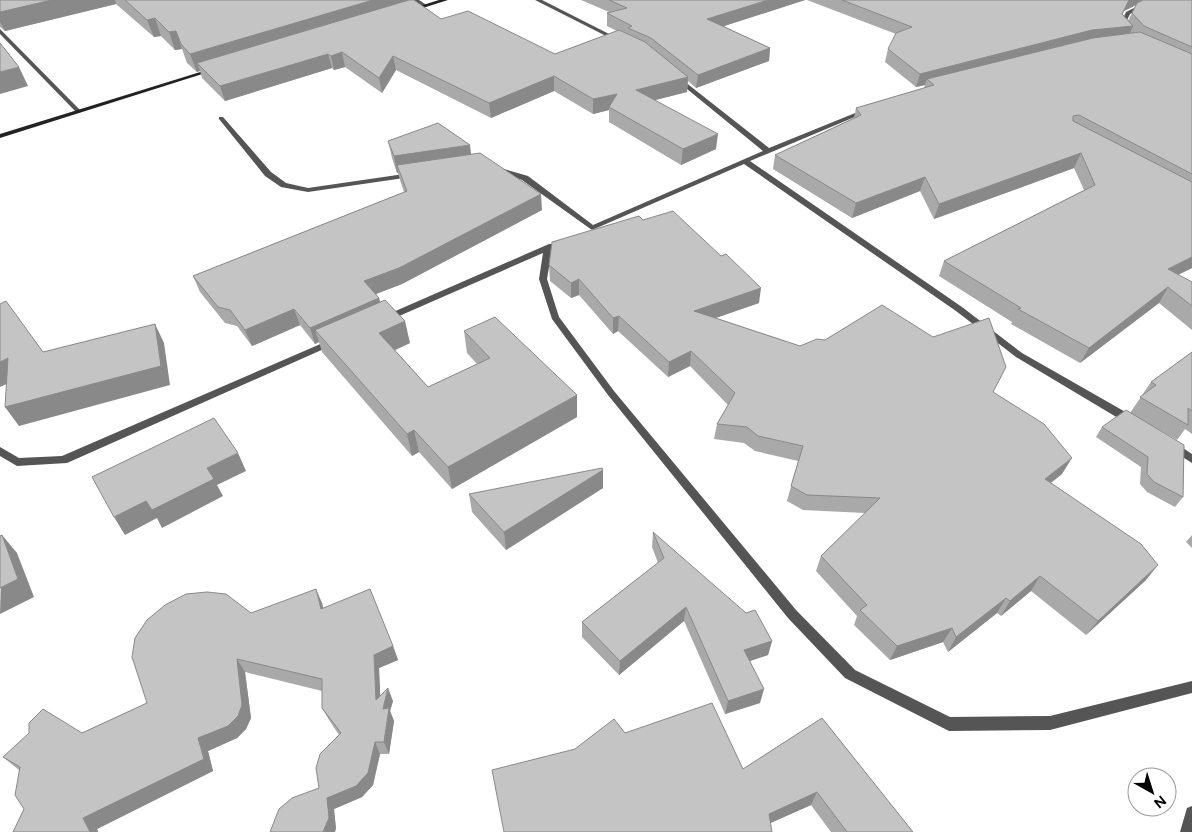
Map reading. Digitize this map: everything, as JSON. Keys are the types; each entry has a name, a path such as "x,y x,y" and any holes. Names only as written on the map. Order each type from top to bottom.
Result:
{"street":[{"path":"415,0 425,6"},
{"path":"407,11 445,0"},
{"path":"538,0 621,41"},
{"path":"1126,31 1121,26 1128,13 1154,0"},
{"path":"0,31 78,111"},
{"path":"0,136 219,68"},
{"path":"676,77 768,151"},
{"path":"490,167 525,178 588,230 746,160 875,106"},
{"path":"221,118 268,174 284,184 308,190 423,174"},
{"path":"746,160 959,309 1019,355 1140,425"},
{"path":"374,324 566,240"},
{"path":"548,248 543,279 555,317 611,393 792,614 850,674 949,724 1050,723 1192,687"},
{"path":"0,452 17,462 63,460 337,340"},
{"path":"1165,440 1192,459"},
{"path":"1187,832 1192,813"}],"building":[{"path":"0,0 52,0 0,12"},
{"path":"125,0 373,0 190,54 181,44 176,31 169,32 155,18 147,20"},
{"path":"414,0 441,19 468,11 555,54 619,30 645,42 688,77 636,90 718,134 683,149 609,107 617,94 593,99 554,76 489,103 393,56 379,78 342,52 331,56 328,54 220,86 197,63"},
{"path":"609,0 768,0 707,19 770,48 698,75 651,38 628,28 632,26 607,13 627,8"},
{"path":"842,0 1129,0 1122,14 1133,26 1092,30 920,74 888,49 896,33 912,27"},
{"path":"1143,0 1192,0 1192,47 1144,26 1132,13 1137,3"},
{"path":"1140,32 1192,54 1192,174 1079,115 1073,116 1073,121 1192,182 1192,257 1168,269 1192,282 1192,306 1168,287 1089,348 1018,309 1021,308 944,261 1095,185 1081,153 939,204 925,177 856,203 775,155 861,115 856,108 934,85 927,79 1093,38"},
{"path":"0,43 19,67 0,72"},
{"path":"438,123 470,145 394,156 388,141"},
{"path":"480,153 541,194 399,268 364,281 379,298 310,328 294,309 245,330 230,310 218,307 193,276 407,191 397,165"},
{"path":"673,211 721,256 726,254 761,288 694,311 800,346 817,339 825,340 882,305 933,337 989,318 1006,367 993,392 1044,424 1072,458 1045,479 1141,544 1158,565 1098,621 1040,576 1010,601 1006,598 956,637 952,628 897,646 860,610 867,605 821,556 880,498 807,495 791,486 803,446 758,436 747,427 717,424 735,393 691,351 669,362 619,316 613,318 579,279 571,283 549,265 552,242 639,216 643,220"},
{"path":"385,300 405,321 379,333 428,387 490,358 464,331 495,317 577,395 448,467 414,430 407,434 315,330"},
{"path":"6,301 43,352 155,324 161,366 5,407 8,358 0,362 0,304"},
{"path":"1192,352 1192,411 1188,408 1188,425 1140,397 1156,385 1151,382"},
{"path":"1126,410 1184,445 1183,497 1154,482 1147,474 1148,457 1102,427"},
{"path":"214,418 238,453 207,468 214,479 152,510 146,501 114,517 92,477"},
{"path":"602,468 603,470 504,532 469,494"},
{"path":"653,532 746,613 755,610 772,641 744,650 764,689 728,701 686,607 620,661 582,622 664,558"},
{"path":"2,535 18,579 0,588 0,536"},
{"path":"316,589 321,609 370,589 393,646 374,655 376,700 388,688 383,709 389,708 384,742 375,742 368,773 356,786 327,798 329,818 323,832 270,832 279,809 292,798 319,788 316,768 320,754 341,733 322,708 322,679 237,659 242,705 238,716 228,726 198,738 204,759 83,818 90,832 13,832 24,809 15,795 20,767 3,757 29,733 29,723 43,709 82,733 147,703 132,657 135,638 147,620 165,605 186,594 207,592 226,594 251,613"},
{"path":"712,703 743,769 822,718 913,832 847,832 817,792 769,814 772,832 504,832 492,770 575,749 614,719 625,733"}]}
